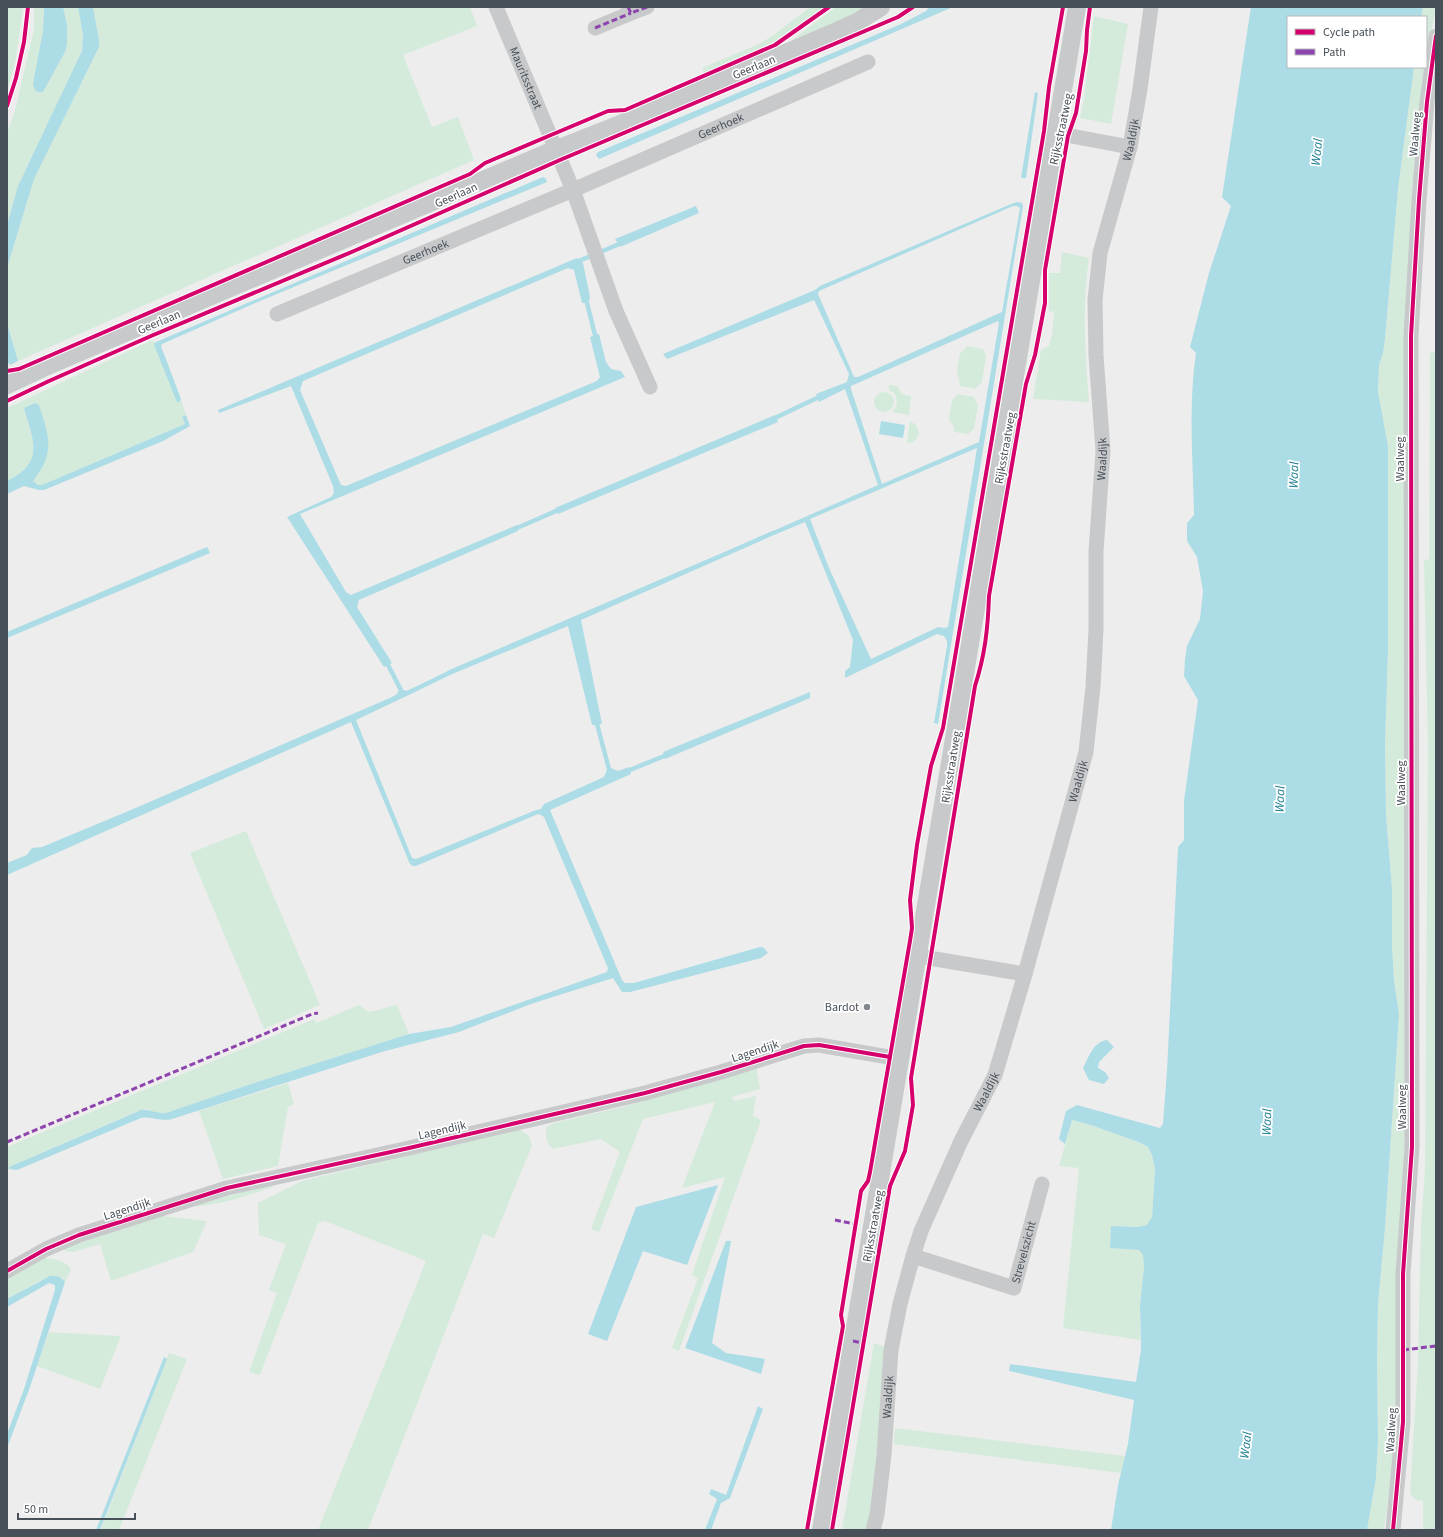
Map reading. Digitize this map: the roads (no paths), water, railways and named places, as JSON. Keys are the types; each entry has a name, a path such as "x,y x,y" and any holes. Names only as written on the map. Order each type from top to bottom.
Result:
{"street":[{"name":"Mauritsstraat","path":"496,7 556,149"},
{"path":"595,28 630,10 647,7"},
{"name":"Geerlaan","path":"7,385 94,346 837,31 857,22 881,7"},
{"name":"Rijksstraatweg","path":"822,1530 1077,7"},
{"name":"Waaldijk","path":"873,1530 877,1515 884,1455 891,1350 900,1304 913,1256 921,1231 961,1141 995,1075 1025,974 1086,752 1093,687 1096,629 1096,552 1103,451 1096,355 1095,300 1100,253 1130,147 1140,89 1151,7"},
{"name":"Waalweg","path":"1394,1530 1403,1422 1403,1274 1412,1147 1411,336 1419,200 1427,102 1436,36"},
{"name":"Geerhoek","path":"277,314 573,190 868,62"},
{"name":"Rijksstraatweg","path":"1055,133 1130,147"},
{"path":"556,149 573,190 616,311 650,387"},
{"path":"917,956 1025,974"},
{"name":"Lagendijk","path":"7,1271 46,1249 79,1235 227,1188 409,1148 645,1093 722,1072 804,1046 819,1045 900,1059"},
{"name":"Strevelszicht","path":"913,1256 1014,1288 1042,1184"}],"water":[{"path":"44,7 63,7 67,25 67,45 65,52 43,92 37,92 33,83 43,31"},
{"path":"78,7 93,7 99,47 34,179 7,268 7,225 18,186 82,51 83,35"},
{"path":"929,7 953,7 599,159 596,155 598,152 901,24 926,11"},
{"name":"Waal","path":"1251,7 1423,7 1421,16 1287,16 1287,68 1414,68 1398,189 1385,339 1379,365 1378,392 1388,446 1388,649 1385,745 1386,815 1392,889 1392,947 1394,980 1399,1015 1385,1228 1378,1304 1378,1440 1376,1478 1367,1530 1111,1530 1118,1485 1128,1444 1134,1400 1009,1371 1010,1364 1136,1382 1141,1350 1140,1305 1144,1267 1143,1255 1139,1250 1110,1248 1111,1226 1138,1227 1147,1225 1152,1217 1155,1169 1152,1155 1148,1147 1141,1143 1091,1125 1072,1120 1065,1144 1059,1139 1066,1111 1077,1105 1160,1128 1163,1124 1178,847 1184,840 1184,801 1198,700 1184,676 1185,660 1187,646 1200,619 1203,591 1197,557 1187,541 1187,523 1194,515 1192,393 1196,353 1190,347 1209,273 1231,206 1222,197"},
{"path":"1035,92 1038,93 1026,178 1021,178"},
{"path":"543,177 547,182 253,304 162,344 161,346 181,399 178,403 176,400 155,347 154,344 156,342"},
{"path":"1017,202 1022,203 1023,206 938,724 934,723 947,646 947,641 944,636 937,634 845,678 845,671 850,667 853,640 805,522 774,535 773,531 878,485 845,389 819,402 816,394 847,382 849,374 814,300 667,359 663,354 815,290 820,286","holes":["1013,206 1020,208 1002,312 858,377 854,377 818,294 819,291","998,321 999,323 979,442 882,484 851,386","977,448 948,627 938,627 871,659 829,568 810,519"]},
{"path":"696,206 699,213 620,247 615,239"},
{"path":"577,258 583,263 590,297 587,303 582,303 574,270 568,268 303,381 300,390 341,485 346,486 597,381 600,377 590,337 599,334 606,362 611,369 621,371 625,377 300,514 346,592 351,595 517,525 518,531 359,600 357,607 392,663 384,667 287,517 331,497 334,493 333,486 291,386 219,413 218,410"},
{"path":"7,323 18,361 10,365 7,361"},
{"path":"35,403 39,405 48,435 48,453 40,471 33,481 38,485 42,485 185,424 182,417 186,415 190,426 163,441 44,490 24,486 7,494 7,481 19,474 32,458 34,450 33,441 24,408"},
{"path":"775,415 778,422 558,514 555,508"},
{"path":"881,421 905,425 903,438 879,434"},
{"path":"207,547 210,553 7,638 7,632"},
{"path":"729,550 731,554 581,620 602,724 592,725 568,626 450,675 447,671"},
{"path":"413,688 415,692 356,720 412,858 416,859 541,809 544,804 604,777 607,770 611,768 618,771 629,767 631,774 550,810 622,980 625,983 634,983 760,947 764,948 768,953 761,958 630,992 622,992 613,978 531,1004 459,1032 385,1051 172,1119 164,1120 141,1118 17,1170 9,1169 9,1167 141,1110 166,1113 251,1084 409,1034 451,1027 607,972 608,968 544,817 538,814 413,866 410,864 351,722 7,875 7,863 27,855 32,848 42,847 138,807 392,697 397,694 399,690 406,691"},
{"path":"810,692 810,698 665,759 663,752"},
{"path":"1107,1040 1114,1047 1099,1062 1098,1068 1105,1072 1109,1078 1104,1084 1089,1080 1083,1068 1095,1047 1102,1041"},
{"path":"718,1185 687,1265 643,1251 607,1341 588,1334 636,1207"},
{"path":"726,1241 731,1241 712,1343 726,1353 765,1359 761,1374 685,1348"},
{"path":"50,1276 59,1277 65,1282 30,1387 7,1448 7,1434 24,1389 55,1290 55,1285 49,1283 7,1307 7,1299"},
{"path":"164,1357 167,1359 100,1530 96,1530"},
{"path":"758,1406 763,1409 730,1498 721,1503 711,1530 705,1530 717,1499 709,1494 711,1489 726,1495"}],"waterway":[{"path":"581,260 617,245"},
{"path":"587,303 595,335"},
{"path":"777,417 817,398"},
{"path":"517,528 556,511"},
{"path":"730,552 773,533"},
{"path":"388,665 401,690"},
{"path":"414,690 449,673"},
{"path":"597,724 609,769"},
{"path":"630,770 664,756"}],"place":[{"name":"Bardot","path":"867,1007"}]}
